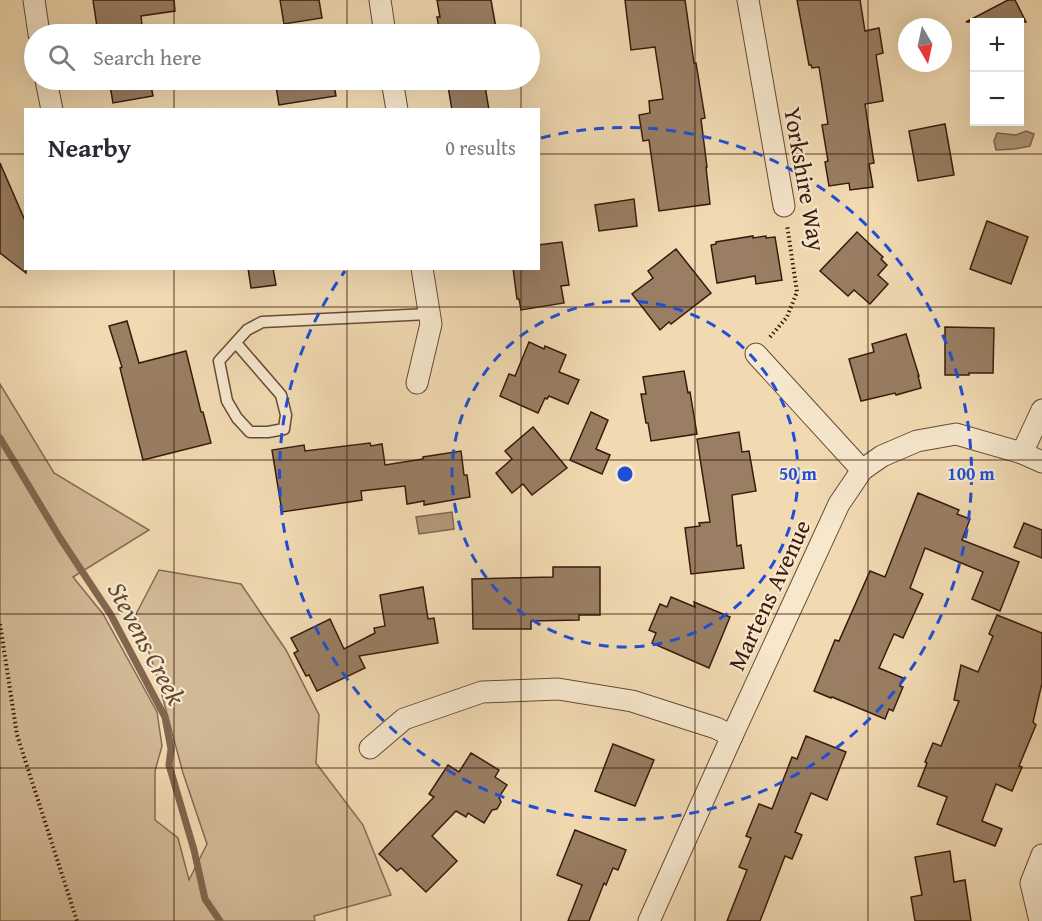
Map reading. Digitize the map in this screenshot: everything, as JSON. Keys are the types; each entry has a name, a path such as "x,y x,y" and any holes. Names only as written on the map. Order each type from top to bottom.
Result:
{"street":[{"path":"34,0 38,24"},
{"path":"380,0 384,24"},
{"name":"Yorkshire Way","path":"748,0 784,206"},
{"path":"48,90 52,108"},
{"path":"394,90 397,108"},
{"path":"417,383 430,324 422,270"},
{"path":"756,354 862,470"},
{"path":"1022,453 1042,410"},
{"name":"Martens Avenue","path":"649,921 839,504 862,470 882,456 917,441 956,434 1022,453 1042,462"},
{"path":"370,748 404,719 482,693 558,689 632,701 716,728 732,736"},
{"path":"1040,921 1031,883 1042,855"}],"lane":[{"path":"236,343 281,395 286,414 284,429 268,432 250,432 237,418 227,400 219,361 247,330 262,322 429,314"}],"path":[{"name":"Yorkshire Way","path":"756,354 787,316 797,292 784,206"},
{"path":"0,624 17,735 76,921"}],"shaded area":[{"path":"1026,131 1034,134 1030,146 996,150 994,141 997,133 1016,135"},
{"path":"0,384 54,473 149,530 73,577 103,614 157,712 162,746 155,771 155,820 178,838 189,880 207,844 183,773 156,673 136,614 159,570 241,584 286,650 319,715 316,763 363,825 391,895 314,916 315,921 0,921"},
{"path":"452,512 454,529 419,534 416,517"}],"building":[{"path":"93,0 174,0 175,11 141,16 142,24 97,24"},
{"path":"280,0 319,0 322,18 284,24"},
{"path":"437,0 491,0 495,24 438,24 437,17 440,17"},
{"path":"625,0 685,0 705,118 701,119 710,204 659,211 649,140 643,141 639,115 650,113 649,101 663,99 655,47 631,50"},
{"path":"797,0 860,0 865,31 879,28 883,53 876,55 883,101 865,104 874,163 869,164 873,187 850,190 849,183 829,186 825,162 828,161 822,125 828,124 819,67 812,68 809,65"},
{"path":"1008,0 1015,0 1024,18 974,18"},
{"path":"111,90 152,90 153,96 113,103"},
{"path":"277,90 335,90 336,96 279,105"},
{"path":"449,90 486,90 489,108 452,108"},
{"path":"945,124 954,175 918,181 909,131"},
{"path":"0,163 24,218 24,270 26,273 0,253"},
{"path":"634,199 637,226 599,231 595,205"},
{"path":"987,221 1028,237 1011,284 970,269"},
{"path":"857,232 883,257 881,259 887,265 878,275 888,284 870,304 854,290 848,296 820,271"},
{"path":"753,236 753,238 775,237 782,280 756,284 755,276 717,283 711,245 716,242"},
{"path":"562,242 569,285 561,286 564,303 521,310 519,299 517,299 513,270 540,270 540,245"},
{"path":"676,249 711,293 660,330 632,294 653,278 648,271"},
{"path":"248,270 273,270 276,285 251,288"},
{"path":"127,321 139,363 186,351 211,443 143,460 120,368 122,367 109,326"},
{"path":"945,327 994,328 993,373 945,375"},
{"path":"906,334 921,388 861,401 849,359 874,352 872,344"},
{"path":"529,342 566,355 559,372 579,380 568,404 549,396 545,398 538,413 500,396 509,374 515,376"},
{"path":"684,371 697,434 651,441 641,394 646,394 643,377"},
{"path":"591,412 608,420 596,449 610,455 602,474 570,460"},
{"path":"533,427 567,468 532,495 523,484 512,493 496,473 512,459 505,451"},
{"path":"739,432 742,452 749,451 756,491 732,495 737,546 741,545 744,568 691,574 685,528 710,522 697,439"},
{"path":"370,443 371,446 382,444 385,465 461,451 470,497 424,505 424,501 407,504 405,486 361,491 362,500 282,512 272,450 304,445 305,451"},
{"path":"918,493 959,510 957,514 970,519 962,540 1019,562 1000,611 972,599 983,572 925,548 910,588 923,594 903,638 894,634 879,668 903,678 900,686 903,687 893,711 889,709 885,719 814,691 835,640 839,641 870,571 885,577"},
{"path":"1024,523 1042,530 1042,558 1014,547"},
{"path":"553,567 600,567 600,615 579,615 579,620 531,621 531,629 473,629 472,579 553,577"},
{"path":"423,587 428,619 434,618 438,643 359,656 365,668 317,691 294,653 298,651 291,638 330,619 344,649 375,633 374,628 385,626 380,595"},
{"path":"671,597 695,607 694,602 730,617 709,668 652,643 656,633 649,630 660,604 667,607"},
{"path":"997,615 1042,633 1042,683 1033,722 1036,725 1019,766 1022,767 1012,791 996,784 982,821 1002,829 995,846 937,824 947,797 918,786 933,743 941,746 959,701 954,700 961,665 978,672 993,636 989,634"},
{"path":"806,736 846,752 827,800 811,793 795,832 802,835 792,859 785,856 760,921 727,921 747,870 739,867 751,838 746,836 759,804 772,809 792,757 797,759"},
{"path":"613,744 654,760 635,806 595,791"},
{"path":"471,753 499,770 495,777 507,785 499,797 501,802 497,809 492,810 484,823 468,813 466,817 456,811 432,836 457,861 426,892 401,868 397,871 379,854 434,797 429,794 448,765 459,772"},
{"path":"575,830 626,850 618,870 613,868 606,885 604,883 589,921 568,921 582,885 557,875"},
{"path":"950,851 954,882 965,880 971,921 915,921 911,897 922,895 915,857"}],"waterway":[{"name":"Stevens Creek","path":"0,438 60,538 111,615 165,717 171,749 169,765 194,850 205,899 220,921"}]}
